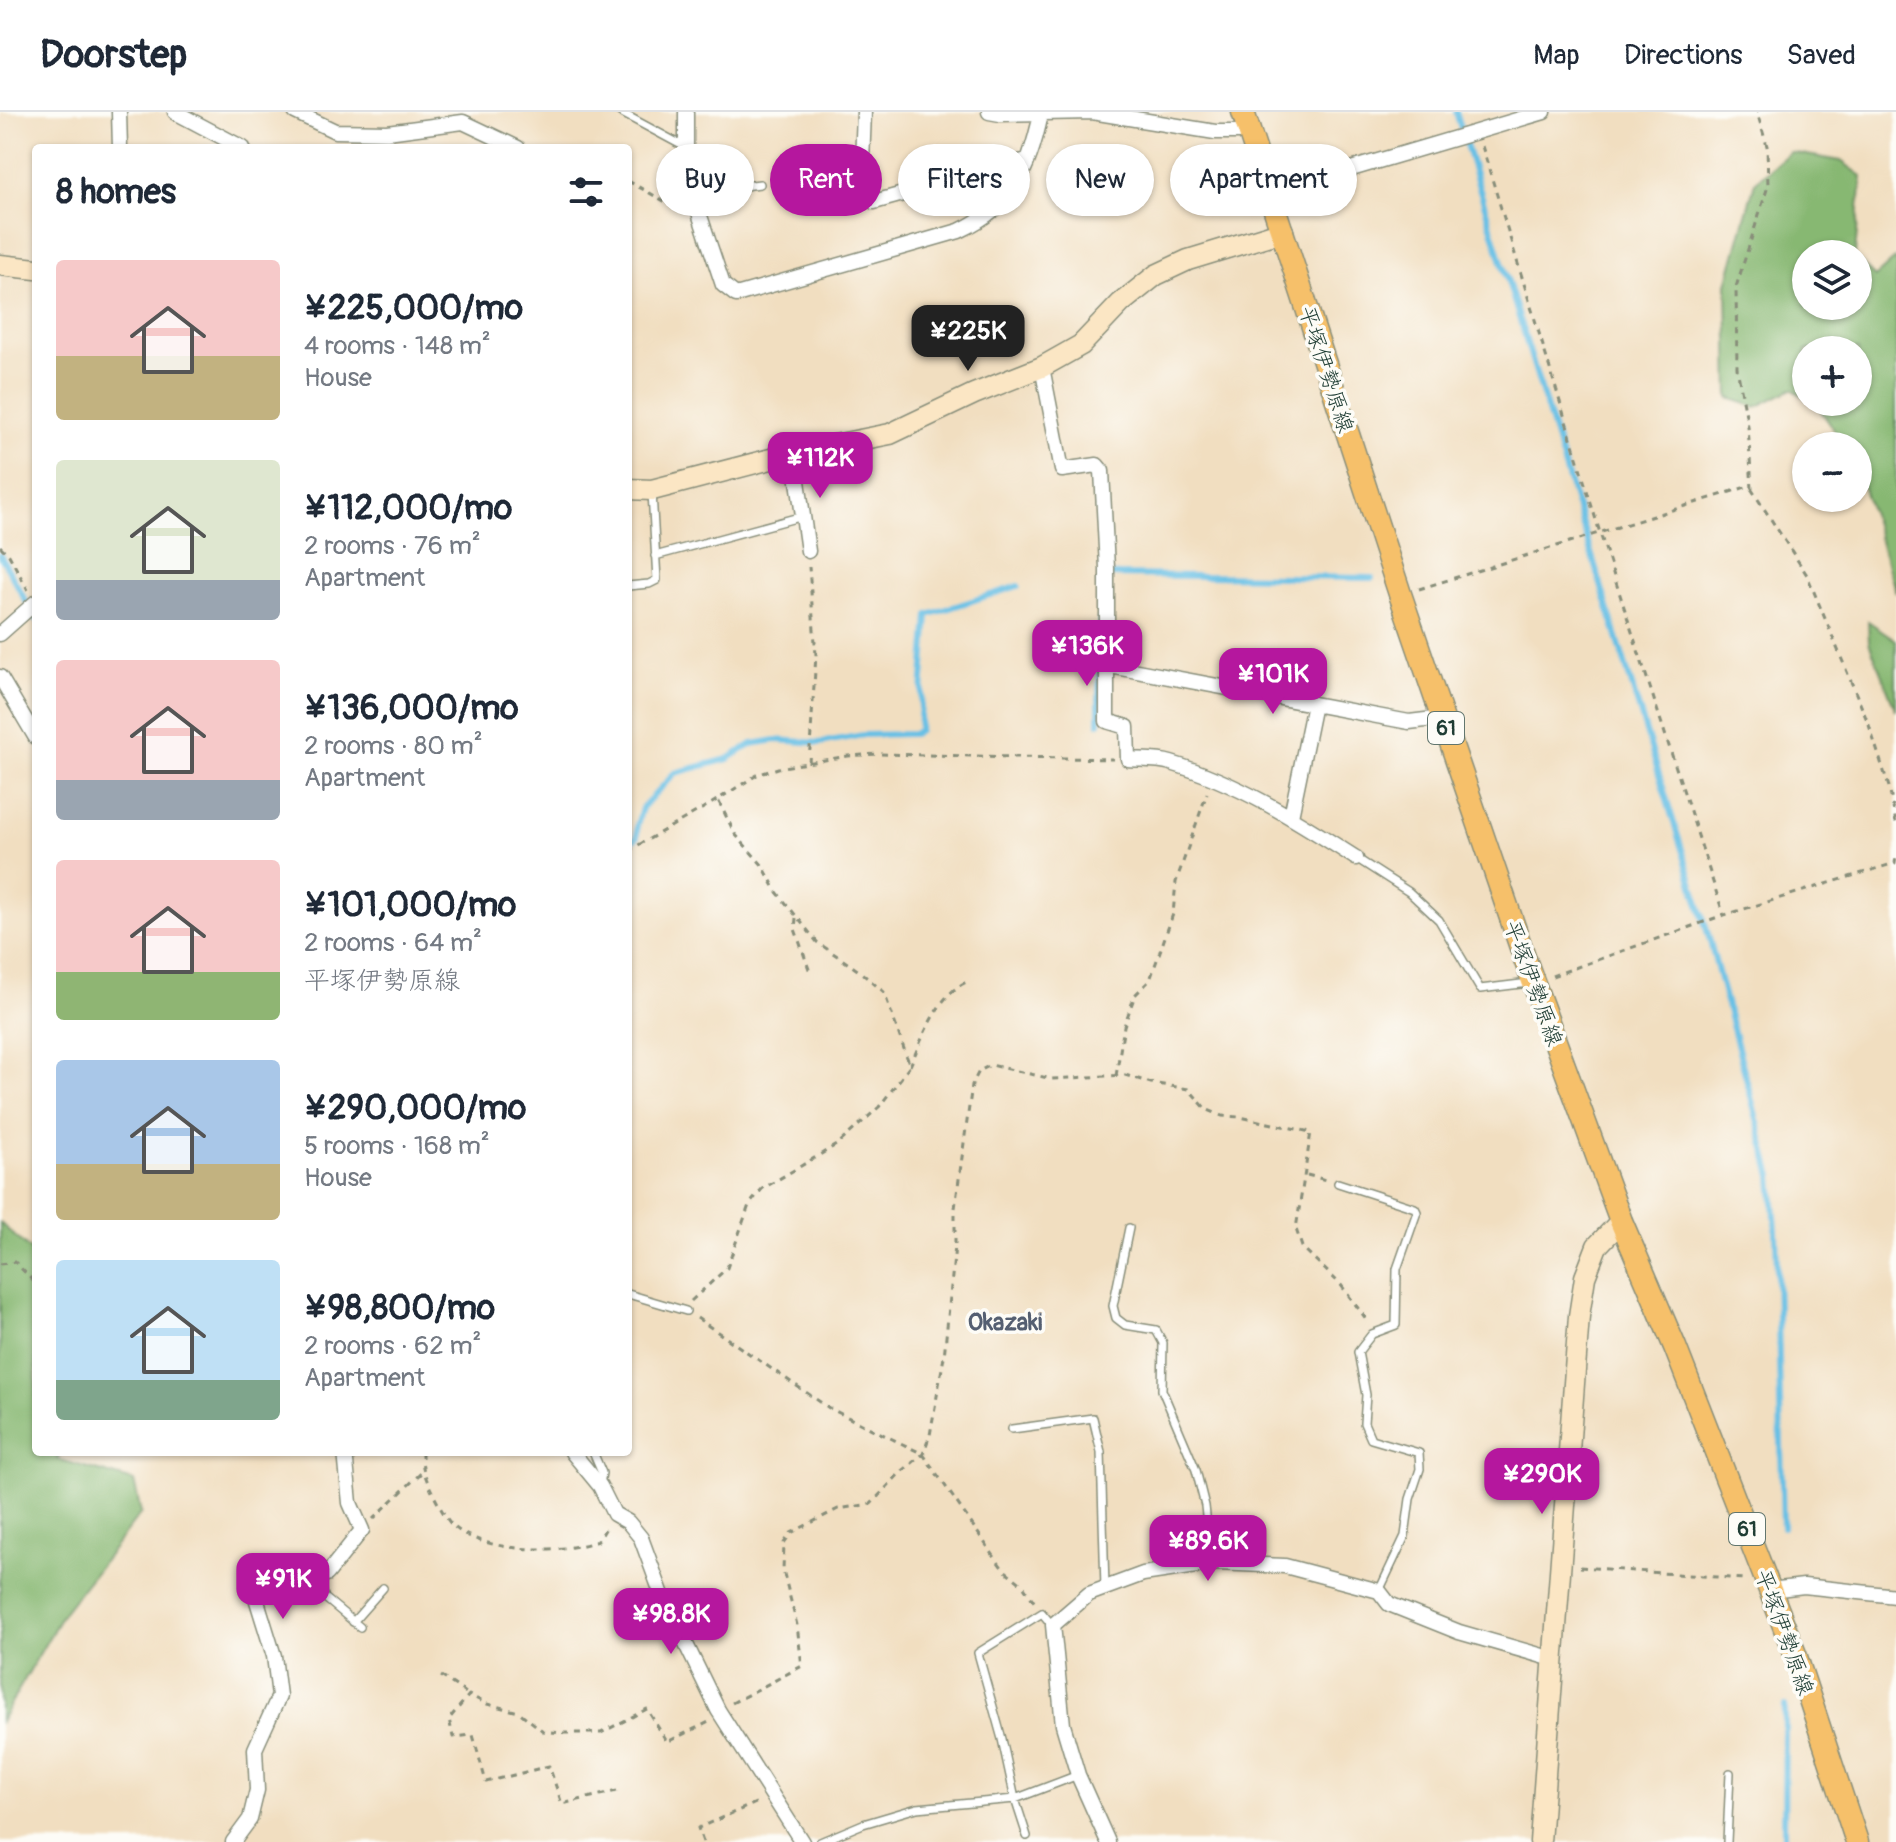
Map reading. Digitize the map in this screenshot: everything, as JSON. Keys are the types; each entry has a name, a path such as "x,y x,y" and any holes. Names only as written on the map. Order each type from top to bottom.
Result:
{"main road":[{"name":"平塚伊勢原線","path":"1246,122 1253,144"},
{"name":"平塚伊勢原線","path":"1278,216 1400,594 1533,982 1621,1221 1675,1347 1795,1654 1857,1842"}],"street":[{"path":"119,112 120,144"},
{"path":"175,112 235,144"},
{"path":"295,112 335,131 387,132 463,122 510,144"},
{"path":"686,112 686,144"},
{"path":"864,112 862,163 874,202 898,195"},
{"path":"989,112 1092,112 1215,132 1246,122"},
{"path":"1357,167 1544,112"},
{"path":"1030,154 1041,114"},
{"path":"700,216 723,285 736,295 972,225 988,216"},
{"path":"632,489 652,490 794,453 890,434 974,394 1042,367 1081,345 1121,303 1156,275 1188,260 1283,231"},
{"path":"0,265 32,269"},
{"path":"1042,367 1062,470 1097,465 1102,471 1107,568 1107,721 1127,727 1128,759 1168,762 1212,779 1291,816 1356,858"},
{"path":"794,453 808,551"},
{"path":"0,634 32,606"},
{"path":"1105,665 1409,722 1442,718"},
{"path":"0,677 32,731"},
{"path":"1291,816 1314,704"},
{"path":"1540,1842 1579,1316 1585,1277 1597,1246 1621,1221"},
{"path":"233,1842 250,1819 257,1790 255,1749 279,1696 274,1656 257,1601 258,1586 266,1574 327,1574 362,1530 350,1503 345,1456"},
{"path":"575,1456 600,1486 614,1514 628,1522 641,1538 662,1595 720,1713 802,1842"},
{"path":"1108,1842 1078,1775 1063,1725 1053,1625 1089,1594 1143,1574 1211,1564 1285,1566 1379,1591 1389,1604 1459,1632 1553,1659"},
{"path":"1768,1585 1896,1596"}],"lane":[{"path":"620,112 679,144"},
{"path":"754,185 760,184"},
{"path":"632,586 657,580 652,490"},
{"path":"655,556 803,516"},
{"path":"1356,858 1409,892 1439,920 1480,989 1533,982"},
{"path":"1338,1183 1415,1208 1417,1212 1399,1260 1396,1325 1372,1334 1358,1352 1366,1395 1364,1423 1371,1439 1419,1453 1420,1469 1410,1499 1405,1536 1379,1591"},
{"path":"1129,1228 1113,1306 1116,1318 1125,1325 1156,1330 1163,1343 1162,1390 1196,1470 1205,1506 1211,1564"},
{"path":"632,1295 686,1311"},
{"path":"1012,1429 1093,1418 1101,1452 1105,1588"},
{"path":"595,1456 602,1473 600,1486"},
{"path":"317,1576 325,1598 357,1624 383,1588"},
{"path":"1027,1836 978,1653 1042,1613 1053,1625"},
{"path":"1727,1842 1730,1773"},
{"path":"820,1842 863,1824 917,1808 1015,1799 1078,1775"}],"path":[{"path":"1757,112 1767,146 1768,186 1736,287 1737,368 1748,426 1752,490 1807,575 1869,725 1889,787 1896,823"},
{"path":"1478,132 1721,917"},
{"path":"632,183 656,197"},
{"path":"1400,594 1746,487 1752,490"},
{"path":"0,546 9,555 32,595"},
{"path":"808,551 816,655 809,763"},
{"path":"632,849 757,775 809,763 877,754 1128,759"},
{"path":"1116,1076 1124,1026 1135,995 1150,980 1173,914 1176,882 1212,779"},
{"path":"718,800 735,834 763,866 777,892 817,942 884,992 910,1066"},
{"path":"1533,982 1721,917 1895,863 1896,857"},
{"path":"796,916 795,929 810,972"},
{"path":"970,981 958,984 933,1016 910,1066 879,1107 838,1144 762,1189 749,1205 727,1268 692,1298 686,1311 829,1408 923,1454 1003,1569 1023,1585 1042,1613"},
{"path":"441,1676 487,1704 519,1712 543,1731 601,1733 647,1709 667,1742 802,1666 797,1625 783,1570 784,1543 791,1533 838,1509 871,1504 923,1454 936,1414 944,1357 955,1246 955,1208 972,1085 979,1071 991,1065 1052,1079 1125,1075 1189,1089 1206,1109 1222,1116 1311,1132 1296,1229 1302,1247 1341,1285 1372,1325 1372,1334"},
{"path":"1305,1174 1338,1183"},
{"path":"0,1264 15,1262 32,1280"},
{"path":"422,1456 423,1470 450,1525 476,1541 523,1549 584,1547 598,1541 614,1514"},
{"path":"362,1530 423,1470"},
{"path":"1560,1565 1768,1585"},
{"path":"469,1695 449,1719 453,1737 473,1735 486,1782 549,1766 562,1804 617,1791"},
{"path":"703,1842 698,1828 771,1796"}],"green space":[{"path":"1790,152 1841,161 1862,176 1856,240 1792,240 1792,320 1872,320 1872,274 1875,277 1896,258 1896,593 1871,512 1872,432 1835,432 1824,416 1872,416 1872,336 1792,336 1792,389 1756,407 1729,398 1727,284 1755,182"},
{"path":"1868,621 1896,640 1896,711 1869,642"},
{"path":"0,1223 32,1251 32,1456 59,1456 57,1459 134,1481 141,1513 63,1613 0,1722"}],"waterway":[{"path":"1456,112 1708,934 1772,1176 1783,1527"},
{"path":"0,555 32,612"},
{"path":"1107,575 1372,578"},
{"path":"632,841 637,838 642,808 675,773 728,759 752,744 776,740 819,743 863,735 913,734 919,730 928,615 1018,586"},
{"path":"1099,723 1100,619"},
{"path":"1784,1842 1785,1706"}],"district":[{"name":"Okazaki","path":"1005,1322"}]}
